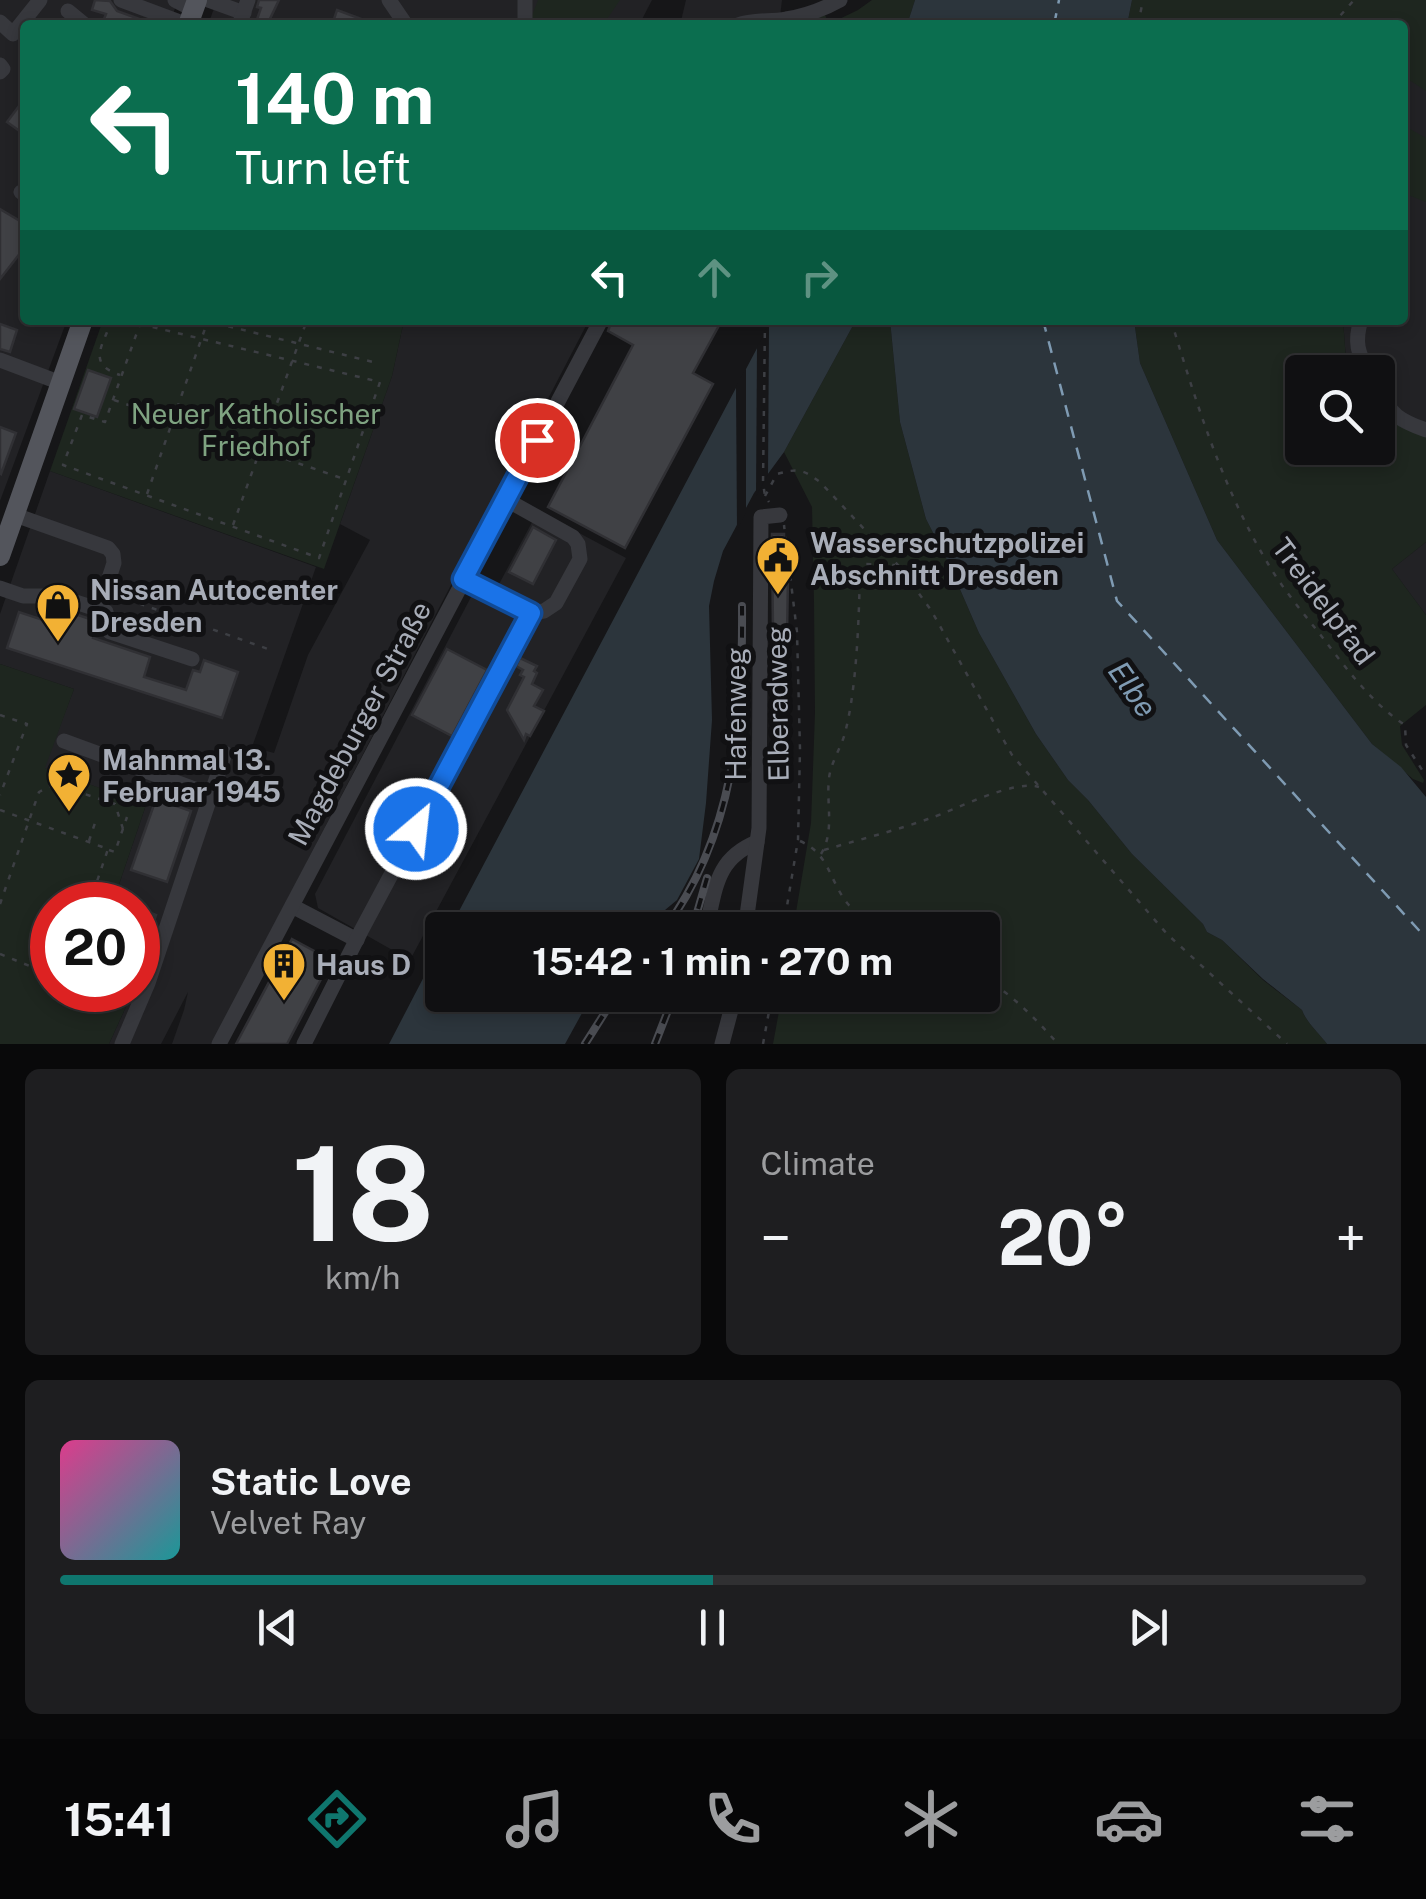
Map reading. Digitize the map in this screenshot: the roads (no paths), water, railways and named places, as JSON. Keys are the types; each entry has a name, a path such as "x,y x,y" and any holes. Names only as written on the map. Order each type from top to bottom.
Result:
{"main road":[{"path":"0,556 81,325"}],"street":[{"path":"24,20 40,0"},
{"path":"122,0 191,11 244,12"},
{"path":"136,0 191,11"},
{"path":"792,20 840,0"},
{"path":"68,11 79,20"},
{"path":"0,22 13,34 20,25"},
{"name":"Magdeburger Straße","path":"219,1044 598,325"},
{"path":"1359,325 1360,355"},
{"path":"0,360 61,383"},
{"path":"1395,414 1403,422 1426,430"},
{"path":"463,579 531,613 544,611 556,603 580,559 578,544 568,533 505,499"},
{"path":"14,514 108,548 114,563 99,609"},
{"name":"Hafenweg","path":"747,912 759,828 761,517 780,514"},
{"path":"0,588 24,596 57,596 99,609 106,612 110,632 192,659"},
{"path":"304,1044 531,613"},
{"path":"64,741 211,795"},
{"path":"122,1044 148,983 225,753"},
{"path":"710,912 721,870 738,850 757,842"},
{"path":"292,906 357,940"},
{"path":"722,1044 730,1012"}],"water":[{"path":"915,0 1132,0 1128,20 909,20"},
{"path":"769,325 853,325 784,452 754,493 723,551 709,606 712,720 699,859 677,900 663,912 459,912"},
{"name":"Elbe","path":"890,325 1135,325 1140,363 1217,540 1372,744 1401,767 1426,797 1426,1044 1327,1044 1302,1010 1222,940 1207,932 1068,780 1036,734 979,633 926,519 900,422"},
{"path":"425,975 425,1012 583,1012 565,1044 389,1044"}],"railway":[{"path":"676,912 706,855 730,775 740,692 742,606"},
{"path":"697,912 707,878"},
{"path":"585,1044 605,1012"},
{"path":"655,1044 667,1012"}],"place":[{"name":"Wasserschutzpolizei Abschnitt Dresden","path":"778,596"},
{"name":"Nissan Autocenter Dresden","path":"58,643"},
{"name":"Mahnmal 13. Februar 1945","path":"69,813"},
{"name":"Haus D","path":"284,1002"}],"park label":[{"name":"Neuer Katholischer Friedhof","path":"256,429"}]}
